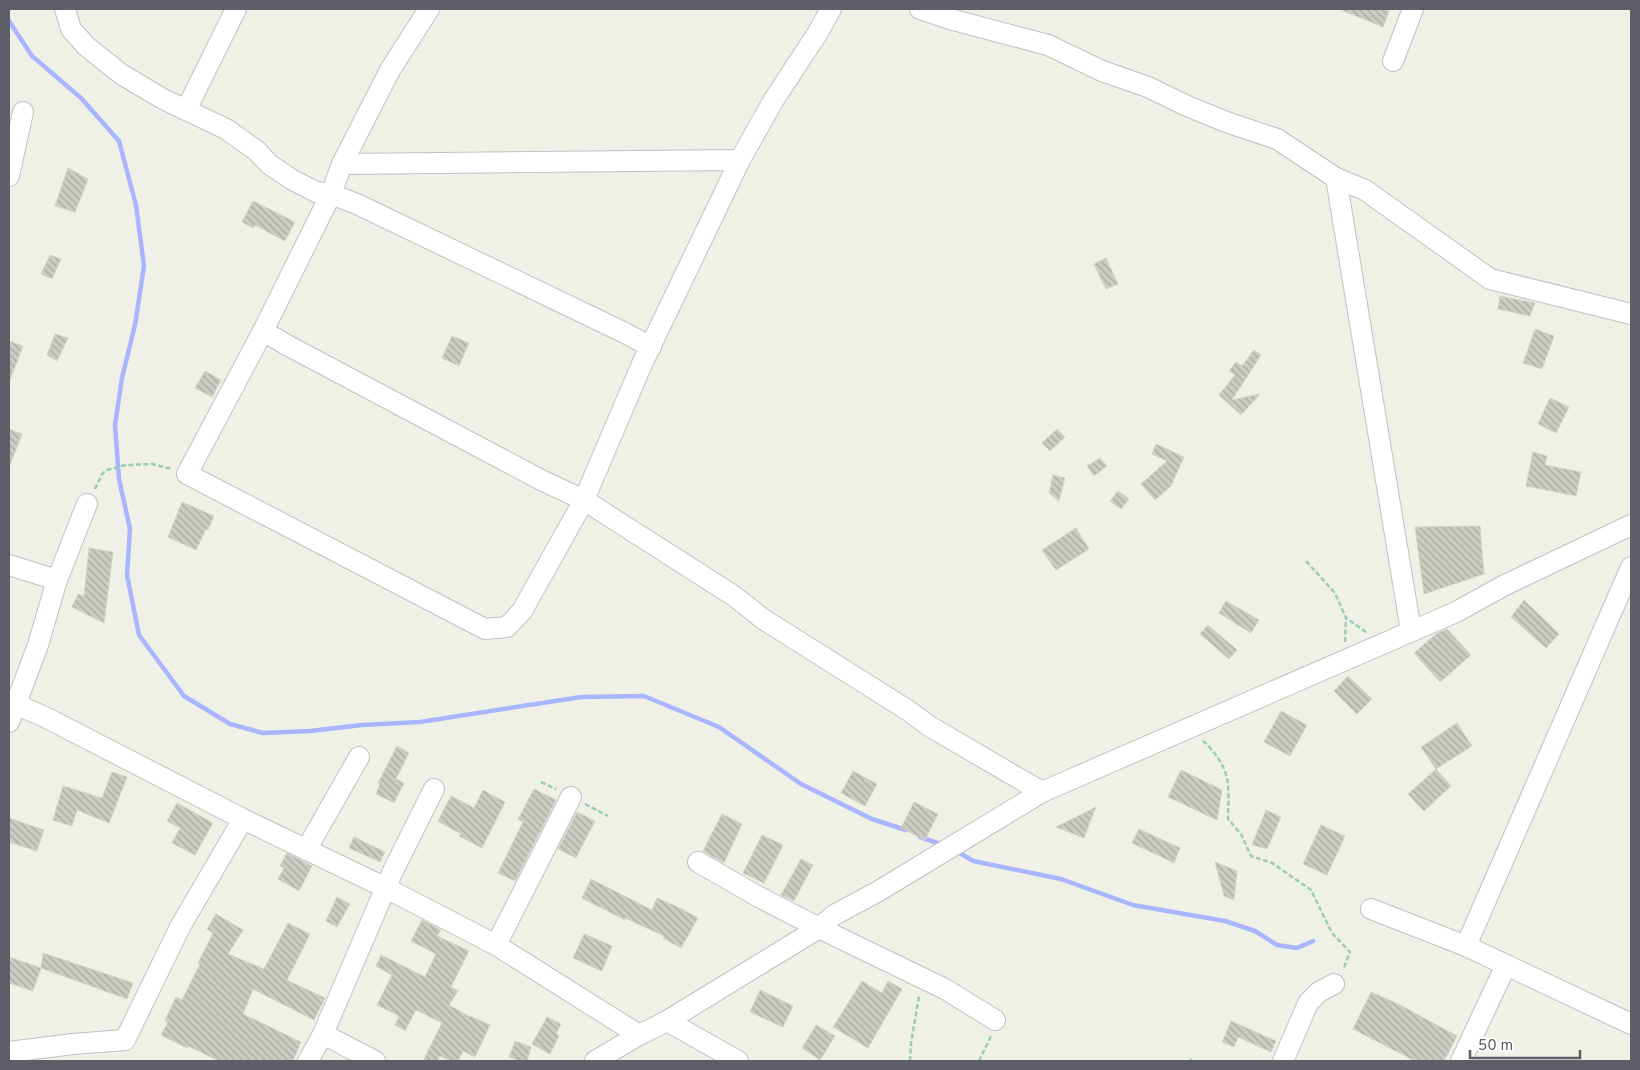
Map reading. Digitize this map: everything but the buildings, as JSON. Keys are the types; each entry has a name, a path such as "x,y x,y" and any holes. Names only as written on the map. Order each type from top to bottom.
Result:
{"street":[{"path":"65,9 71,29 86,46 121,74 186,110 226,129 257,151 269,164 291,179 316,192 331,194 366,208 651,347"},
{"path":"186,110 236,9"},
{"path":"429,9 390,70 342,164 331,194 263,331 188,474 486,629 507,627 522,611 584,500 651,347 740,160 773,101 809,46 830,9"},
{"path":"920,9 950,19 1048,45 1102,71 1148,87 1187,106 1229,123 1277,139 1336,178 1365,190 1490,279 1631,314"},
{"path":"1393,61 1413,9"},
{"path":"9,176 24,112"},
{"path":"342,164 740,160"},
{"path":"1336,178 1411,631"},
{"path":"263,331 519,469 584,500 734,596 763,619 909,711 929,726 1042,792"},
{"path":"87,504 58,580 38,645 12,713 62,726 242,819 386,888 496,945 639,1035"},
{"path":"595,1061 667,1021 819,928 834,916 1042,792 1456,612 1505,585 1631,525"},
{"path":"9,565 58,580"},
{"path":"1466,946 1631,567"},
{"path":"306,850 359,757"},
{"path":"308,1061 323,1034 386,888 434,789"},
{"path":"496,945 571,797"},
{"path":"9,1052 125,1040 180,928 242,819"},
{"path":"698,862 759,897 819,928 945,989 995,1020"},
{"path":"1371,909 1466,946 1631,1024"},
{"path":"1461,1061 1506,965"},
{"path":"1282,1061 1308,1003 1320,992 1334,984"},
{"path":"667,1021 738,1061"},
{"path":"323,1034 375,1061"}],"path":[{"path":"87,504 102,474 107,470 126,465 152,464 188,474"},
{"path":"1306,561 1335,593 1346,618 1345,660"},
{"path":"1346,618 1366,632 1388,641"},
{"path":"1201,723 1195,736 1214,753 1224,770 1228,784 1228,819 1241,834 1251,856 1272,863 1311,890 1332,932 1350,952 1347,963 1334,984"},
{"path":"910,1061 921,978"},
{"path":"978,1061 995,1027 995,1020"}],"waterway":[{"path":"9,21 32,56 81,98 119,141 136,205 144,266 135,325 122,378 115,425 119,479 130,529 127,575 139,635 184,696 230,724 263,733 420,722 581,697 644,696 719,727 801,784 872,819 906,830"},
{"path":"920,837 943,845"},
{"path":"955,850 973,861 1061,879 1133,905 1225,921 1255,931 1277,945 1297,948 1313,941"}]}
